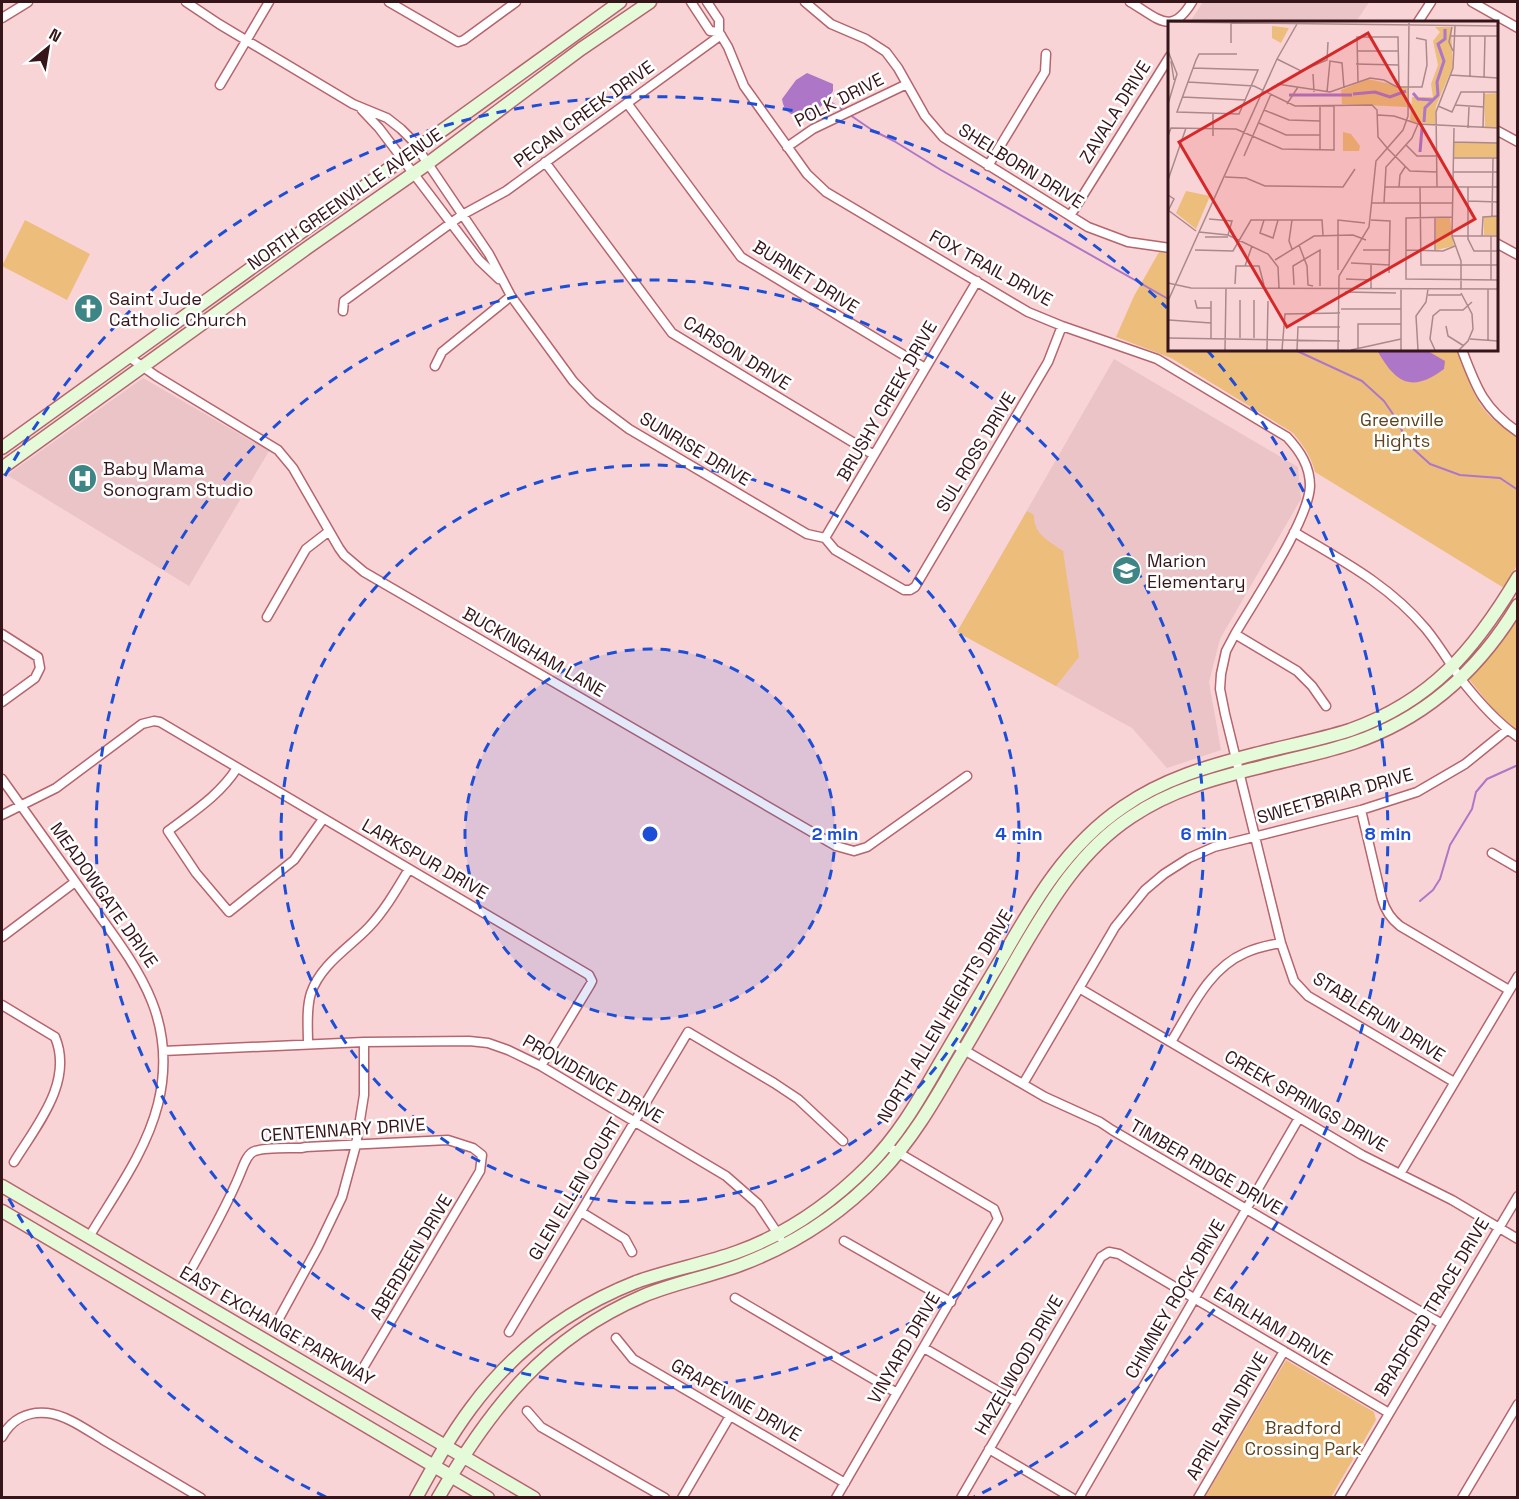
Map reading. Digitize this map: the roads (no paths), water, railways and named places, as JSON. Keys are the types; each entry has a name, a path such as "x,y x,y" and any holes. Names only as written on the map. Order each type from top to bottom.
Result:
{"main road":[{"name":"NORTH GREENVILLE AVENUE","path":"2,448 296,235 418,150 620,2"},
{"name":"NORTH GREENVILLE AVENUE","path":"2,468 307,248 414,174 581,49 650,2"},
{"path":"296,235 307,248"},
{"name":"NORTH ALLEN HEIGHTS DRIVE","path":"416,1497 469,1410 498,1375 530,1344 562,1320 601,1298 637,1282 738,1252 778,1233 807,1217 857,1176 887,1146 912,1112 1037,897 1074,848 1098,826 1124,806 1154,788 1181,776 1235,759 1346,731 1396,710 1452,667 1481,634 1518,577"},
{"name":"NORTH ALLEN HEIGHTS DRIVE","path":"438,1497 486,1421 513,1388 543,1359 575,1334 611,1312 644,1296 741,1264 784,1246 838,1211 872,1181 898,1153 925,1116 1048,906 1085,856 1107,835 1161,799 1238,772 1350,744 1404,721 1431,704 1461,678 1486,651 1518,606"},
{"name":"EAST EXCHANGE PARKWAY","path":"2,1186 534,1497"},
{"path":"2,1211 451,1476 474,1494 488,1497"},
{"path":"78,1256 89,1237"},
{"path":"256,1361 267,1341"},
{"path":"292,1383 304,1363"}],"street":[{"path":"2,18 28,2"},
{"name":"SUNRISE DRIVE","path":"186,2 360,108 387,118 408,135 489,254 511,296 573,381 612,418 807,534 825,538 835,550 904,590 910,590"},
{"path":"220,85 269,2"},
{"path":"390,2 458,42 516,2"},
{"name":"FOX TRAIL DRIVE","path":"691,2 710,31 720,33"},
{"name":"FOX TRAIL DRIVE","path":"707,2 719,20 720,33 744,86 807,174 826,192 1028,312 1164,362 1287,437 1299,450 1309,476 1308,500 1294,532 1235,634"},
{"name":"SHELBORN DRIVE","path":"805,2 837,28 866,39 886,52 898,68 925,116 943,137 1088,227 1123,240 1168,248"},
{"path":"1130,2 1161,21 1168,22"},
{"path":"1172,21 1184,15 1192,2"},
{"path":"1419,21 1431,2"},
{"path":"1472,2 1518,28"},
{"name":"PECAN CREEK DRIVE","path":"343,311 344,301 462,215 503,193 720,33"},
{"path":"988,166 1045,72 1046,54"},
{"name":"ZAVALA DRIVE","path":"1070,216 1168,59"},
{"name":"POLK DRIVE","path":"787,147 813,129 907,84"},
{"name":"BURNET DRIVE","path":"627,103 741,256 926,368"},
{"name":"SUNRISE DRIVE","path":"360,108 379,128 479,260 505,284"},
{"path":"1498,130 1518,142"},
{"name":"CARSON DRIVE","path":"545,162 672,333 874,455"},
{"path":"1498,244 1518,255"},
{"name":"BRUSHY CREEK DRIVE","path":"825,538 977,281"},
{"path":"435,366 442,352 511,296"},
{"name":"SUL ROSS DRIVE","path":"910,590 915,587 1048,362 1062,326"},
{"path":"1462,351 1484,402 1497,416 1518,432"},
{"name":"BUCKINGHAM LANE","path":"129,357 156,376 278,450 293,468 328,532 344,555 374,578 836,846 854,851 867,847 968,776"},
{"path":"267,617 306,549 328,532"},
{"path":"1294,532 1369,577 1391,593 1427,630 1452,667 1490,713 1507,730 1518,737"},
{"path":"2,634 30,650 38,657 40,663 35,678 2,702"},
{"path":"1235,634 1297,672 1312,686 1326,706"},
{"name":"STABLERUN DRIVE","path":"1235,634 1224,658 1220,682 1238,772 1281,943 1294,981 1308,996 1454,1082"},
{"name":"LARKSPUR DRIVE","path":"21,806 56,788 142,724 151,721 160,722 589,975 592,981 541,1066"},
{"name":"SWEETBRIAR DRIVE","path":"1023,1084 1115,927 1145,890 1164,874 1189,858 1214,847 1361,810 1417,792 1465,764 1507,730"},
{"path":"237,768 229,780 209,800 168,831 196,873 230,912 294,860 323,819"},
{"name":"MEADOWGATE DRIVE","path":"2,779 138,970 156,1009 163,1052 161,1088 151,1124 135,1159 89,1237"},
{"path":"2,815 21,806"},
{"path":"1361,810 1385,909 1391,918 1400,926 1509,990"},
{"path":"1492,853 1518,868"},
{"path":"308,1044 310,998 316,984 327,966 369,927 384,909 409,869"},
{"path":"2,937 75,882"},
{"path":"1171,1042 1205,986 1219,970 1242,954 1256,948 1281,943"},
{"path":"1400,1174 1518,976"},
{"name":"CREEK SPRINGS DRIVE","path":"1079,988 1362,1155 1452,1200 1518,1239"},
{"path":"2,1005 55,1037 60,1059 54,1095 14,1162"},
{"name":"GLEN ELLEN COURT","path":"509,1332 688,1032 798,1099 843,1141"},
{"name":"PROVIDENCE DRIVE","path":"163,1052 364,1042 469,1041 488,1043 541,1066 740,1186 758,1204 784,1246"},
{"path":"356,1145 364,1095 364,1042"},
{"name":"TIMBER RIDGE DRIVE","path":"952,1043 1023,1084 1100,1122 1442,1324"},
{"name":"CHIMNEY ROCK DRIVE","path":"1079,1497 1299,1118"},
{"name":"CENTENNARY DRIVE","path":"192,1268 224,1209 244,1165 255,1150 448,1140 473,1148 482,1155"},
{"name":"ABERDEEN DRIVE","path":"356,1145 342,1197 318,1247 278,1317 278,1325 281,1329 354,1371 363,1368 371,1356 480,1171 482,1155"},
{"path":"887,1146 898,1153"},
{"name":"VINYARD DRIVE","path":"836,1497 997,1222 998,1215 994,1209 898,1153"},
{"name":"BRADFORD TRACE DRIVE","path":"1339,1497 1518,1196"},
{"path":"581,1212 625,1239 632,1252"},
{"path":"844,1241 951,1302"},
{"name":"EARLHAM DRIVE","path":"1109,1252 1119,1254 1389,1413"},
{"name":"HAZELWOOD DRIVE","path":"961,1497 1101,1257 1109,1252"},
{"path":"735,1298 897,1393"},
{"name":"GRAPEVINE DRIVE","path":"616,1338 633,1359 845,1483"},
{"path":"924,1347 1017,1402"},
{"name":"APRIL RAIN DRIVE","path":"1198,1497 1284,1352"},
{"path":"1462,1497 1518,1404"},
{"path":"527,1411 542,1427 665,1497"},
{"path":"2,1437 7,1428 21,1417 34,1413 49,1413 76,1424 201,1497"},
{"path":"682,1497 730,1416"},
{"path":"989,1449 1072,1497"}],"waterway":[{"path":"827,100 843,110"},
{"path":"850,115 941,170 1168,299"},
{"path":"1297,351 1362,381 1384,401 1397,420 1408,444 1430,464 1460,475 1500,478 1518,490"},
{"path":"1420,901 1433,890 1440,879 1450,845 1472,809 1476,792 1487,779 1518,765"}],"place":[{"name":"Saint Jude Catholic Church","path":"88,309"},
{"name":"Baby Mama Sonogram Studio","path":"82,479"},
{"name":"Marion Elementary","path":"1126,571"}],"park label":[{"name":"Greenville Hights","path":"1402,430"},
{"name":"Bradford Crossing Park","path":"1303,1438"}]}
